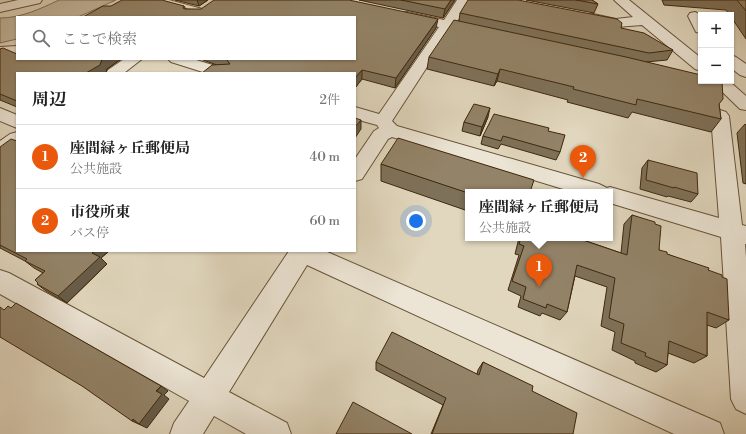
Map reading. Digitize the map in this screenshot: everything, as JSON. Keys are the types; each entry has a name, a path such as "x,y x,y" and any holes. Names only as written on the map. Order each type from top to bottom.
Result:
{"street":[{"path":"0,8 36,0"},
{"path":"154,0 198,15 214,4"},
{"path":"356,172 381,135 464,0"},
{"path":"621,0 698,63"},
{"path":"394,14 494,36"},
{"path":"578,15 616,23 646,20"},
{"path":"695,16 698,22"},
{"path":"0,52 16,51"},
{"path":"115,72 133,60"},
{"path":"179,60 220,72"},
{"path":"734,62 746,72"},
{"path":"722,84 746,105"},
{"path":"356,112 386,126 589,189"},
{"path":"0,114 16,122"},
{"path":"720,116 739,234 746,399"},
{"path":"0,150 16,139"},
{"path":"613,196 739,234"},
{"path":"185,434 301,252"},
{"path":"304,252 709,434"},
{"path":"0,281 276,434"}],"shaded area":[{"path":"59,0 116,0 80,16 16,16 16,39 0,43 0,18 23,15"}],"building":[{"path":"122,0 162,0 184,6 183,8 185,9 201,9 214,0 349,0 438,19 396,78 362,70 356,77 356,72 203,72 212,65 230,64 227,60 356,60 356,16 85,16 103,6 111,6"},
{"path":"401,0 451,0 445,9"},
{"path":"468,0 518,0 617,19 622,23 621,28 644,33 673,50 649,53 460,13"},
{"path":"576,0 592,0 598,4"},
{"path":"737,0 746,0 746,11"},
{"path":"454,20 626,57 698,74 698,84 722,84 723,99 719,104 721,119 637,99 636,105 573,89 574,87 500,69 498,74 429,57"},
{"path":"3,48 16,54 16,60 102,60 100,65 88,72 16,72 16,101 0,94 0,49"},
{"path":"474,104 490,108 482,127 464,122"},
{"path":"494,114 549,128 548,131 565,135 560,152 503,136 501,141 483,136"},
{"path":"356,118 361,120 356,126"},
{"path":"398,138 534,180 531,189 465,189 465,192 381,164"},
{"path":"11,139 16,141 16,252 93,252 92,253 100,257 58,296 37,284 38,283 35,280 45,271 25,261 27,259 0,245 0,147"},
{"path":"648,160 697,173 698,194 646,180"},
{"path":"632,215 655,222 655,224 661,226 659,250 709,268 708,270 722,275 722,277 727,279 729,320 707,312 707,356 669,341 667,365 645,356 646,353 621,343 624,324 609,318 615,278 577,265 567,312 547,304 546,308 523,299 526,287 512,281 524,246 519,244 520,241 586,241 627,255"},
{"path":"16,303 161,386 156,391 162,394 139,424 133,419 132,421 82,386 0,337 0,307 4,310 8,306 11,308"},
{"path":"392,332 479,375 483,362 533,386 532,391 577,413 573,434 432,434 446,398 376,362"},
{"path":"353,402 412,434 336,434"}],"place":[{"name":"市役所東","path":"583,178"},
{"name":"座間緑ヶ丘郵便局","path":"539,287"}]}
